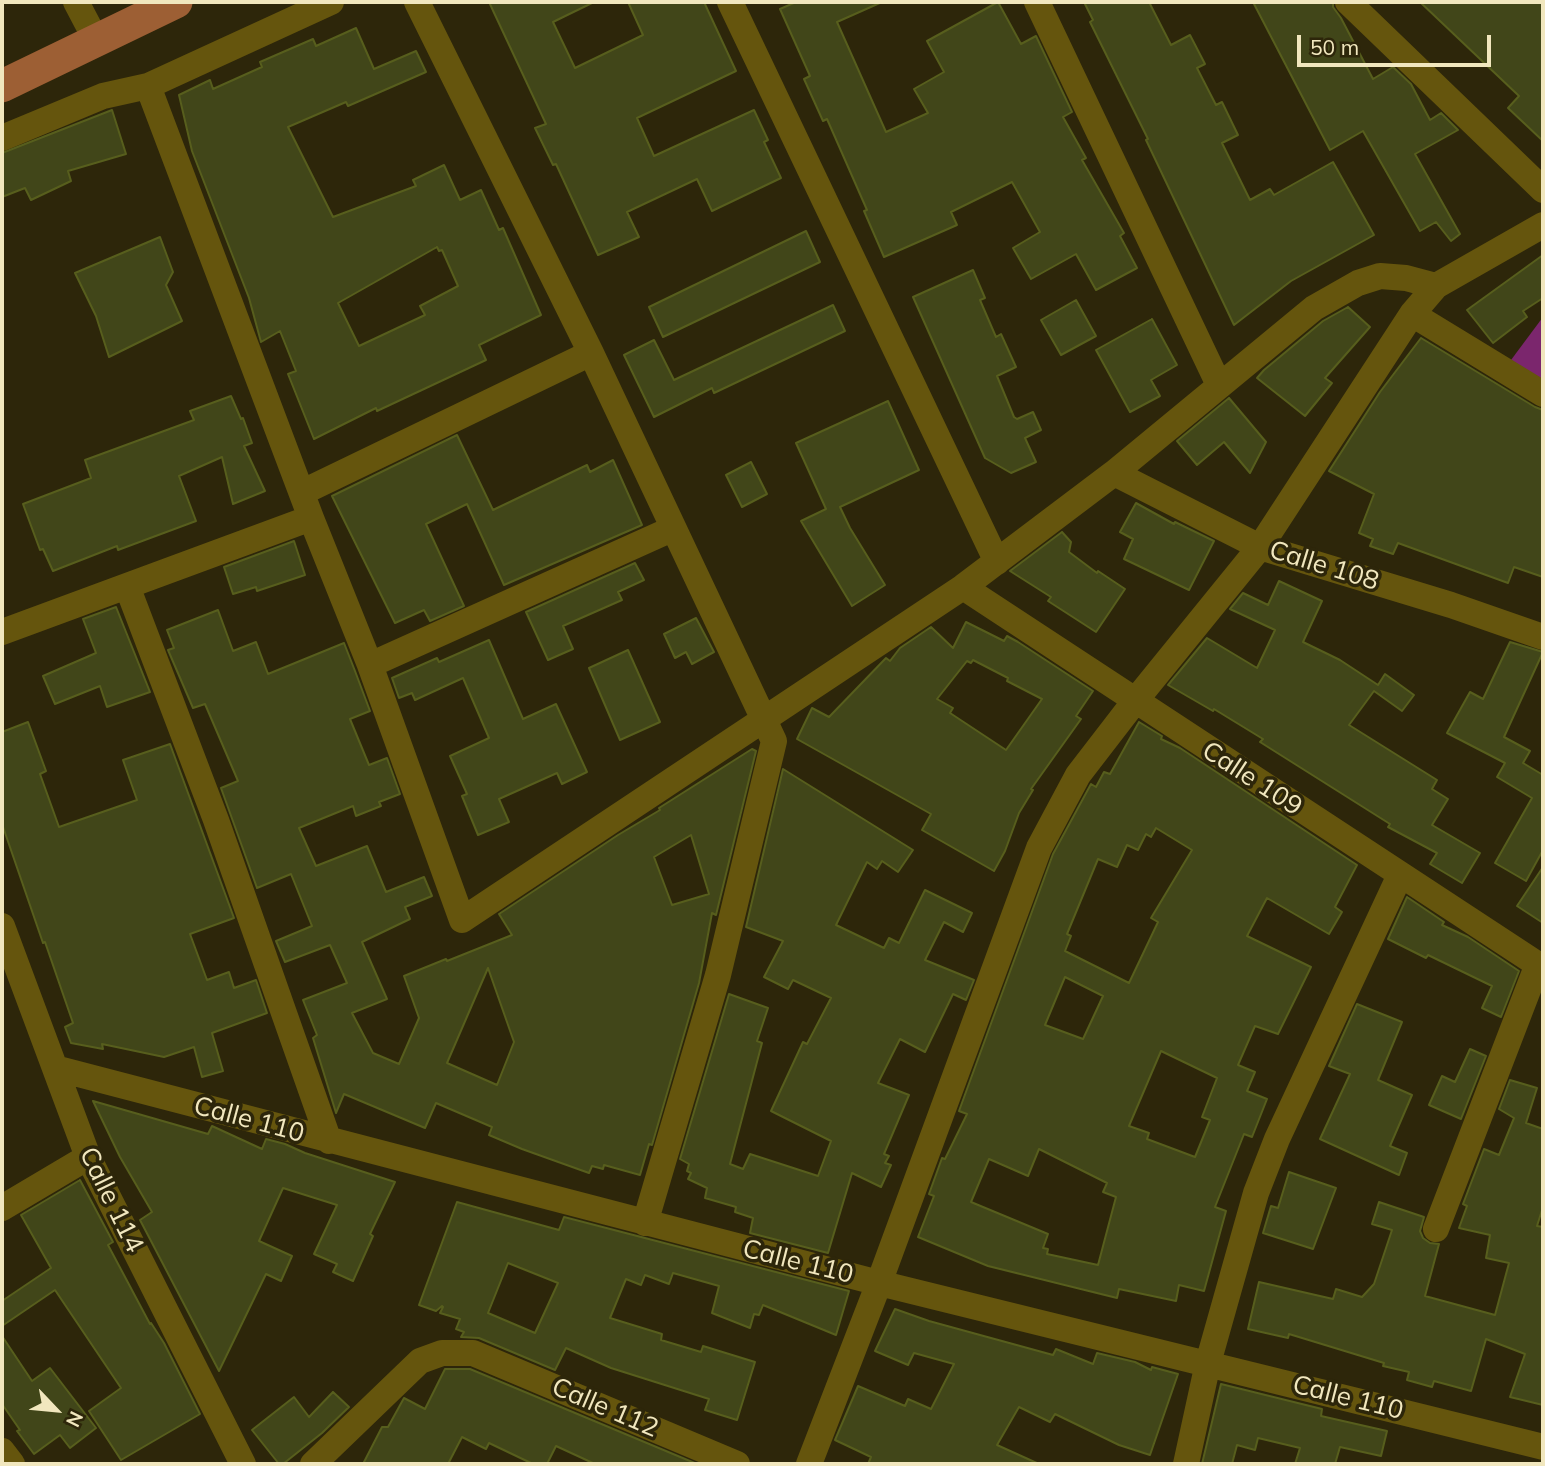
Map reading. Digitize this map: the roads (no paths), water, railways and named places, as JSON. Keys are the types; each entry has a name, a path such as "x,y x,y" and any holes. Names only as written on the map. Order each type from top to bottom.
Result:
{"main road":[{"path":"2,86 176,2"}],"street":[{"path":"76,2 96,40"},
{"path":"2,138 103,96 148,86 331,2"},
{"path":"417,2 591,353 774,741 718,975 645,1223"},
{"path":"730,2 997,562"},
{"path":"1037,2 1219,385"},
{"path":"1348,2 1543,190"},
{"path":"148,86 311,518 370,665 463,920 963,587 1114,473 1314,308 1358,283 1380,276 1406,278 1436,286"},
{"path":"809,1464 879,1283 1039,848 1078,775 1260,547 1412,314 1436,286 1543,225"},
{"path":"1412,314 1543,394"},
{"path":"303,492 591,353"},
{"name":"Calle 108","path":"1114,473 1260,547 1451,605 1543,637"},
{"path":"2,632 311,518"},
{"path":"370,665 672,529"},
{"path":"127,586 216,820 330,1141"},
{"name":"Calle 109","path":"963,587 1541,966"},
{"path":"1185,1464 1208,1363 1256,1193 1277,1139 1400,875"},
{"name":"Calle 114","path":"2,926 88,1157 243,1464"},
{"path":"1436,1229 1541,966"},
{"name":"Calle 110","path":"55,1068 879,1283 1543,1447"},
{"path":"2,1208 88,1157"},
{"name":"Calle 112","path":"313,1464 420,1361 442,1353 473,1353 737,1464"},
{"path":"2,1451 12,1464"}]}
